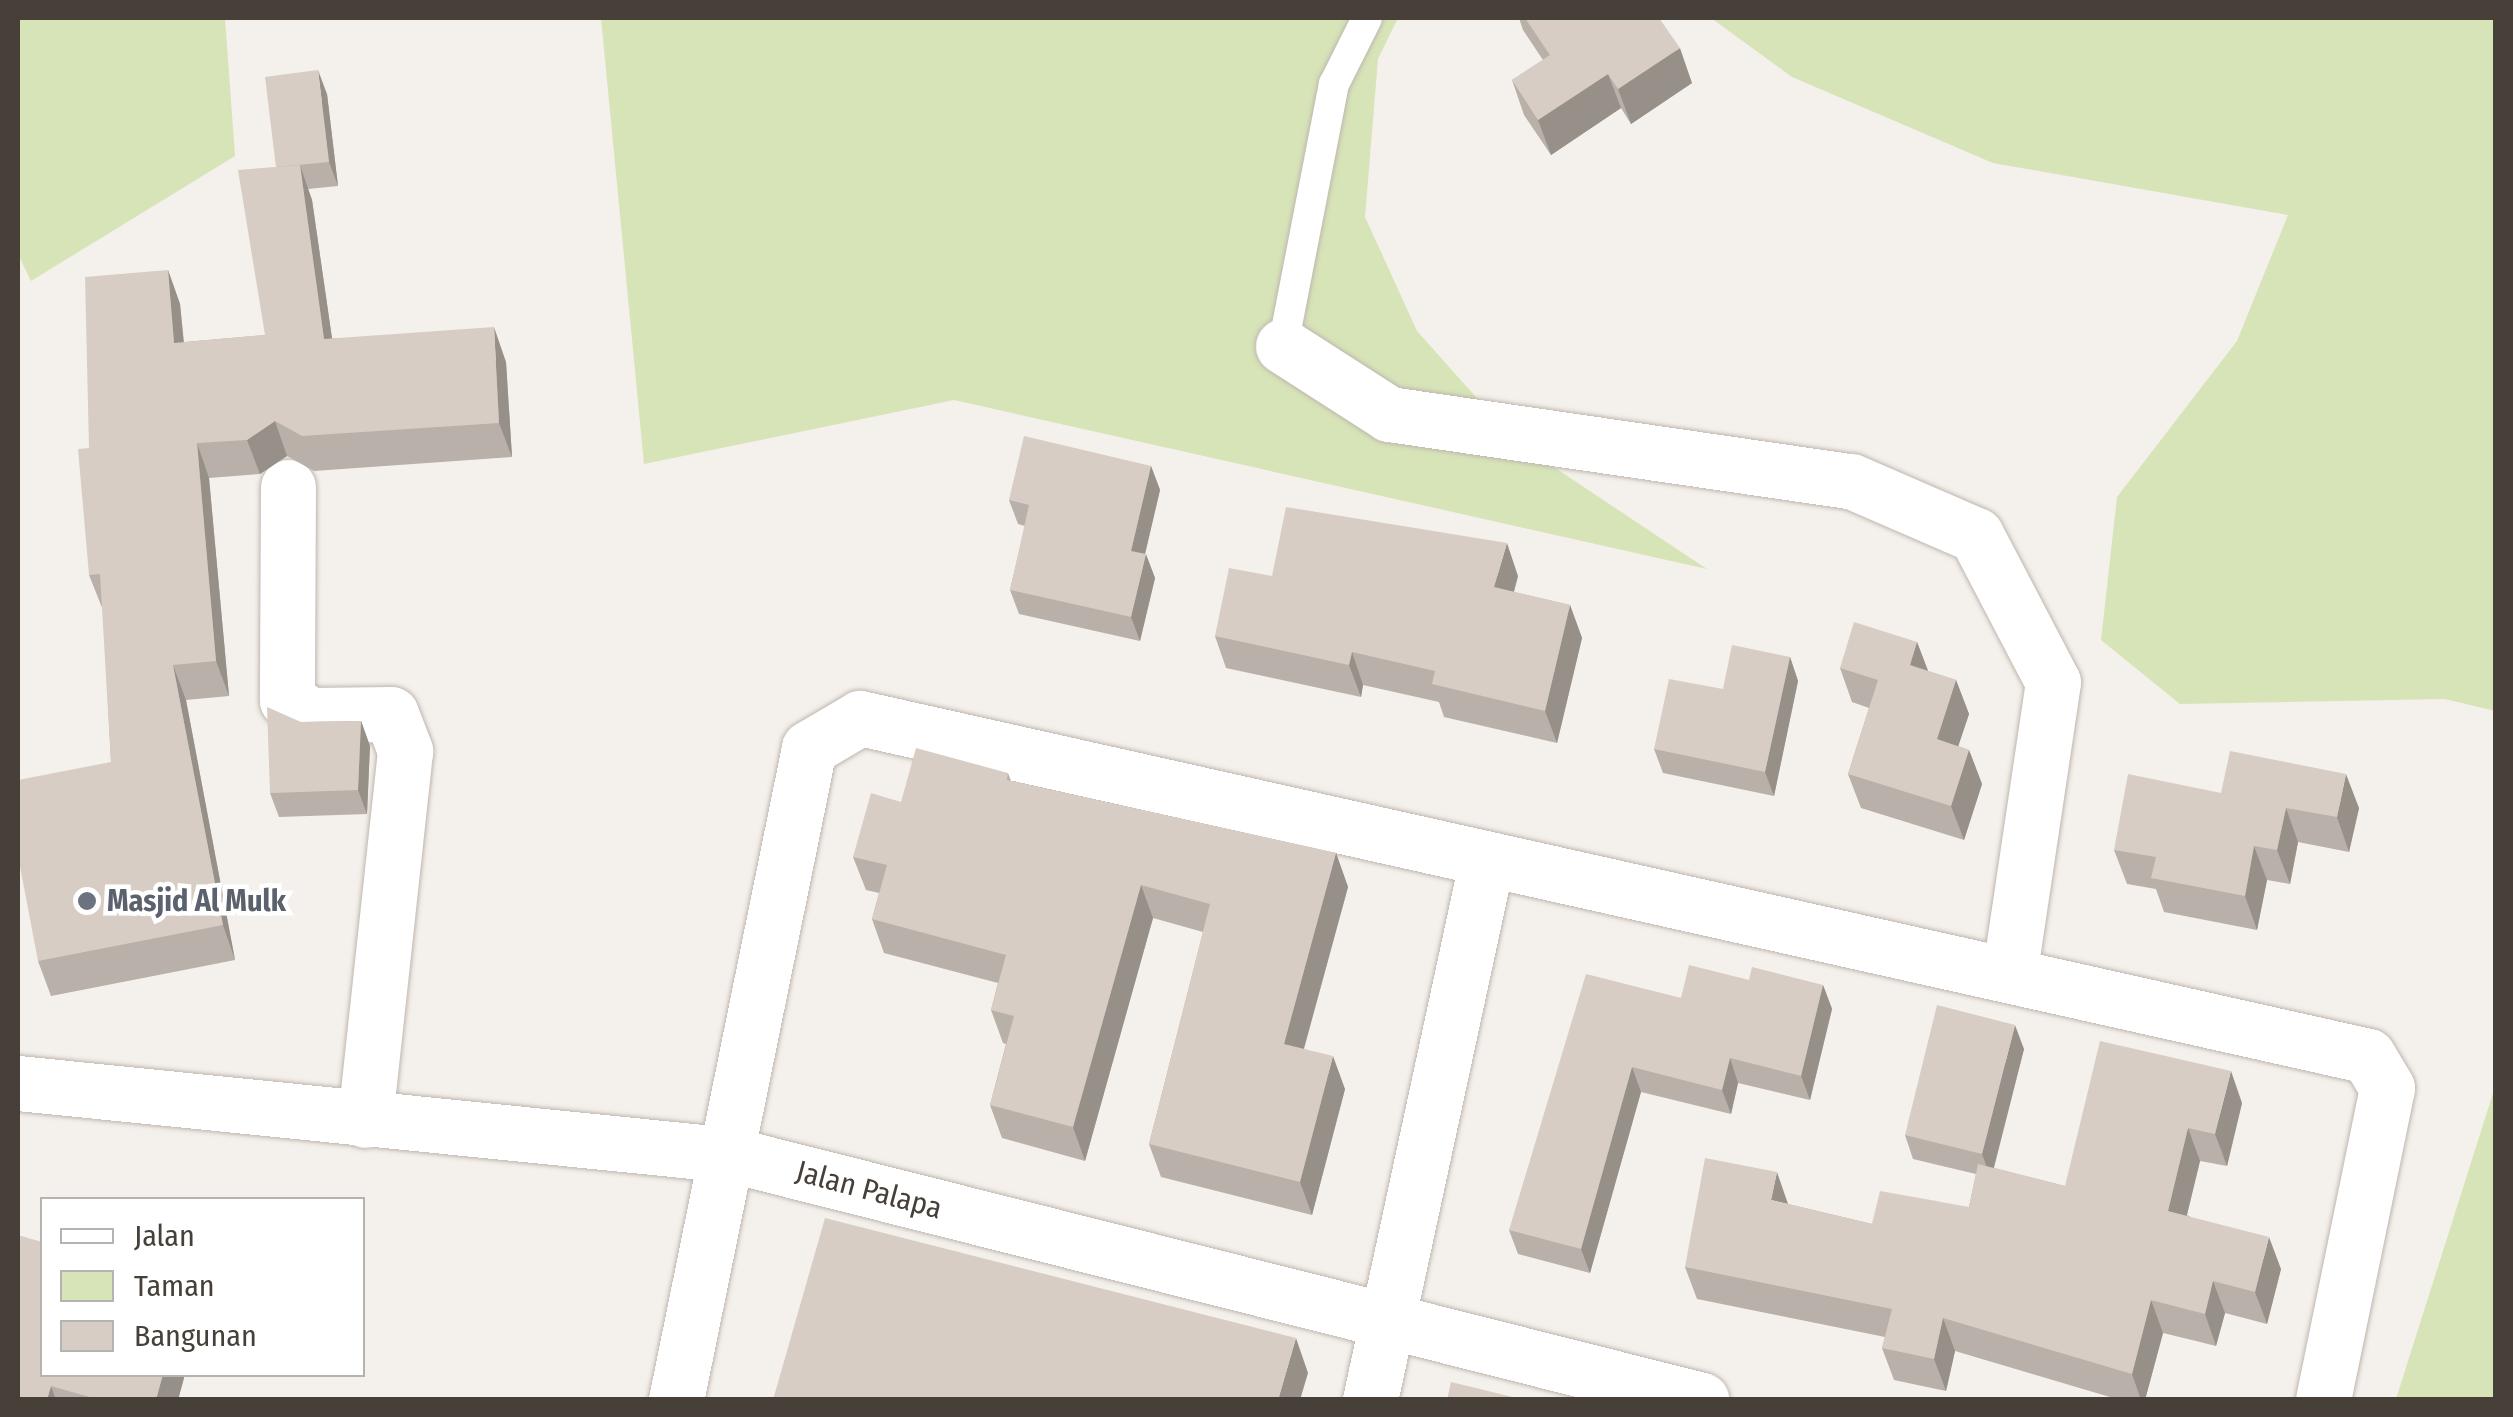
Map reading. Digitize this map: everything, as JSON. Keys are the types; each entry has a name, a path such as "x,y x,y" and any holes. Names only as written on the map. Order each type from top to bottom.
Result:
{"street":[{"path":"1282,346 1389,414 1851,481 1976,536 2053,682 2010,974"},
{"path":"288,488 287,700 310,715 391,714 405,751 365,1120"},
{"path":"676,1400 732,1154 809,748 860,718 1486,864 2010,974 2368,1056 2387,1088 2323,1400"},
{"path":"1370,1400 1486,864"},
{"name":"Jalan Palapa","path":"18,1083 732,1154 1385,1326 1702,1400"}],"lane":[{"path":"1282,346 1334,84 1368,18"}],"green space":[{"path":"18,18 225,18 235,156 31,281 18,254"},
{"path":"601,18 1398,18 1378,59 1365,217 1417,331 1516,442 1707,569 954,400 644,464"},
{"path":"1711,18 2495,18 2495,711 2445,699 2180,704 2101,640 2117,497 2237,341 2288,215 1993,163 1792,77"},
{"path":"2495,1087 2495,1399 2396,1399"}],"building":[{"path":"1525,18 1659,18 1680,48 1618,89 1608,74 1538,120 1512,80 1550,55"},
{"path":"318,70 329,162 276,167 265,77"},
{"path":"300,165 324,339 494,327 499,423 302,436 275,421 247,440 197,443 216,661 173,665 223,925 38,961 18,856 18,780 111,762 100,574 89,575 78,449 89,448 85,277 168,270 174,343 265,335 238,170"},
{"path":"1024,436 1151,466 1131,551 1146,554 1131,617 1010,590 1029,505 1009,500"},
{"path":"1286,507 1507,543 1494,587 1570,605 1545,711 1432,684 1435,671 1352,652 1349,665 1215,636 1229,568 1272,576"},
{"path":"1854,622 1917,642 1910,665 1956,680 1937,739 1969,750 1951,806 1848,774 1878,680 1840,668"},
{"path":"1732,645 1790,657 1765,772 1654,749 1669,679 1723,689"},
{"path":"267,707 301,722 361,721 358,790 270,793"},
{"path":"916,748 1008,773 1007,780 1336,853 1284,1044 1333,1056 1300,1182 1149,1144 1210,904 1141,885 1073,1127 990,1105 1014,1016 991,1010 1006,955 872,919 887,865 853,857 871,793 901,802"},
{"path":"2230,751 2346,774 2337,817 2286,808 2277,850 2254,846 2245,896 2151,878 2156,857 2114,850 2128,774 2221,793"},
{"path":"1689,965 1749,980 1752,967 1823,985 1801,1076 1730,1058 1722,1090 1632,1067 1581,1249 1509,1230 1586,974 1681,998"},
{"path":"1937,1005 2015,1025 1982,1154 1905,1135"},
{"path":"2100,1041 2231,1071 2215,1134 2188,1128 2168,1211 2269,1237 2255,1292 2213,1281 2205,1314 2151,1300 2132,1374 1943,1318 1934,1359 1882,1348 1892,1309 1685,1267 1705,1158 1777,1172 1771,1200 1872,1224 1880,1191 1969,1207 1978,1164 2065,1186"},
{"path":"825,1218 1296,1338 1278,1400 773,1400"},
{"path":"18,1235 40,1241 40,1377 162,1377 156,1400 100,1400 51,1386 47,1400 18,1400"},
{"path":"1451,1382 1525,1400 1447,1400"}],"place":[{"name":"Masjid Al Mulk","path":"87,901"}]}
